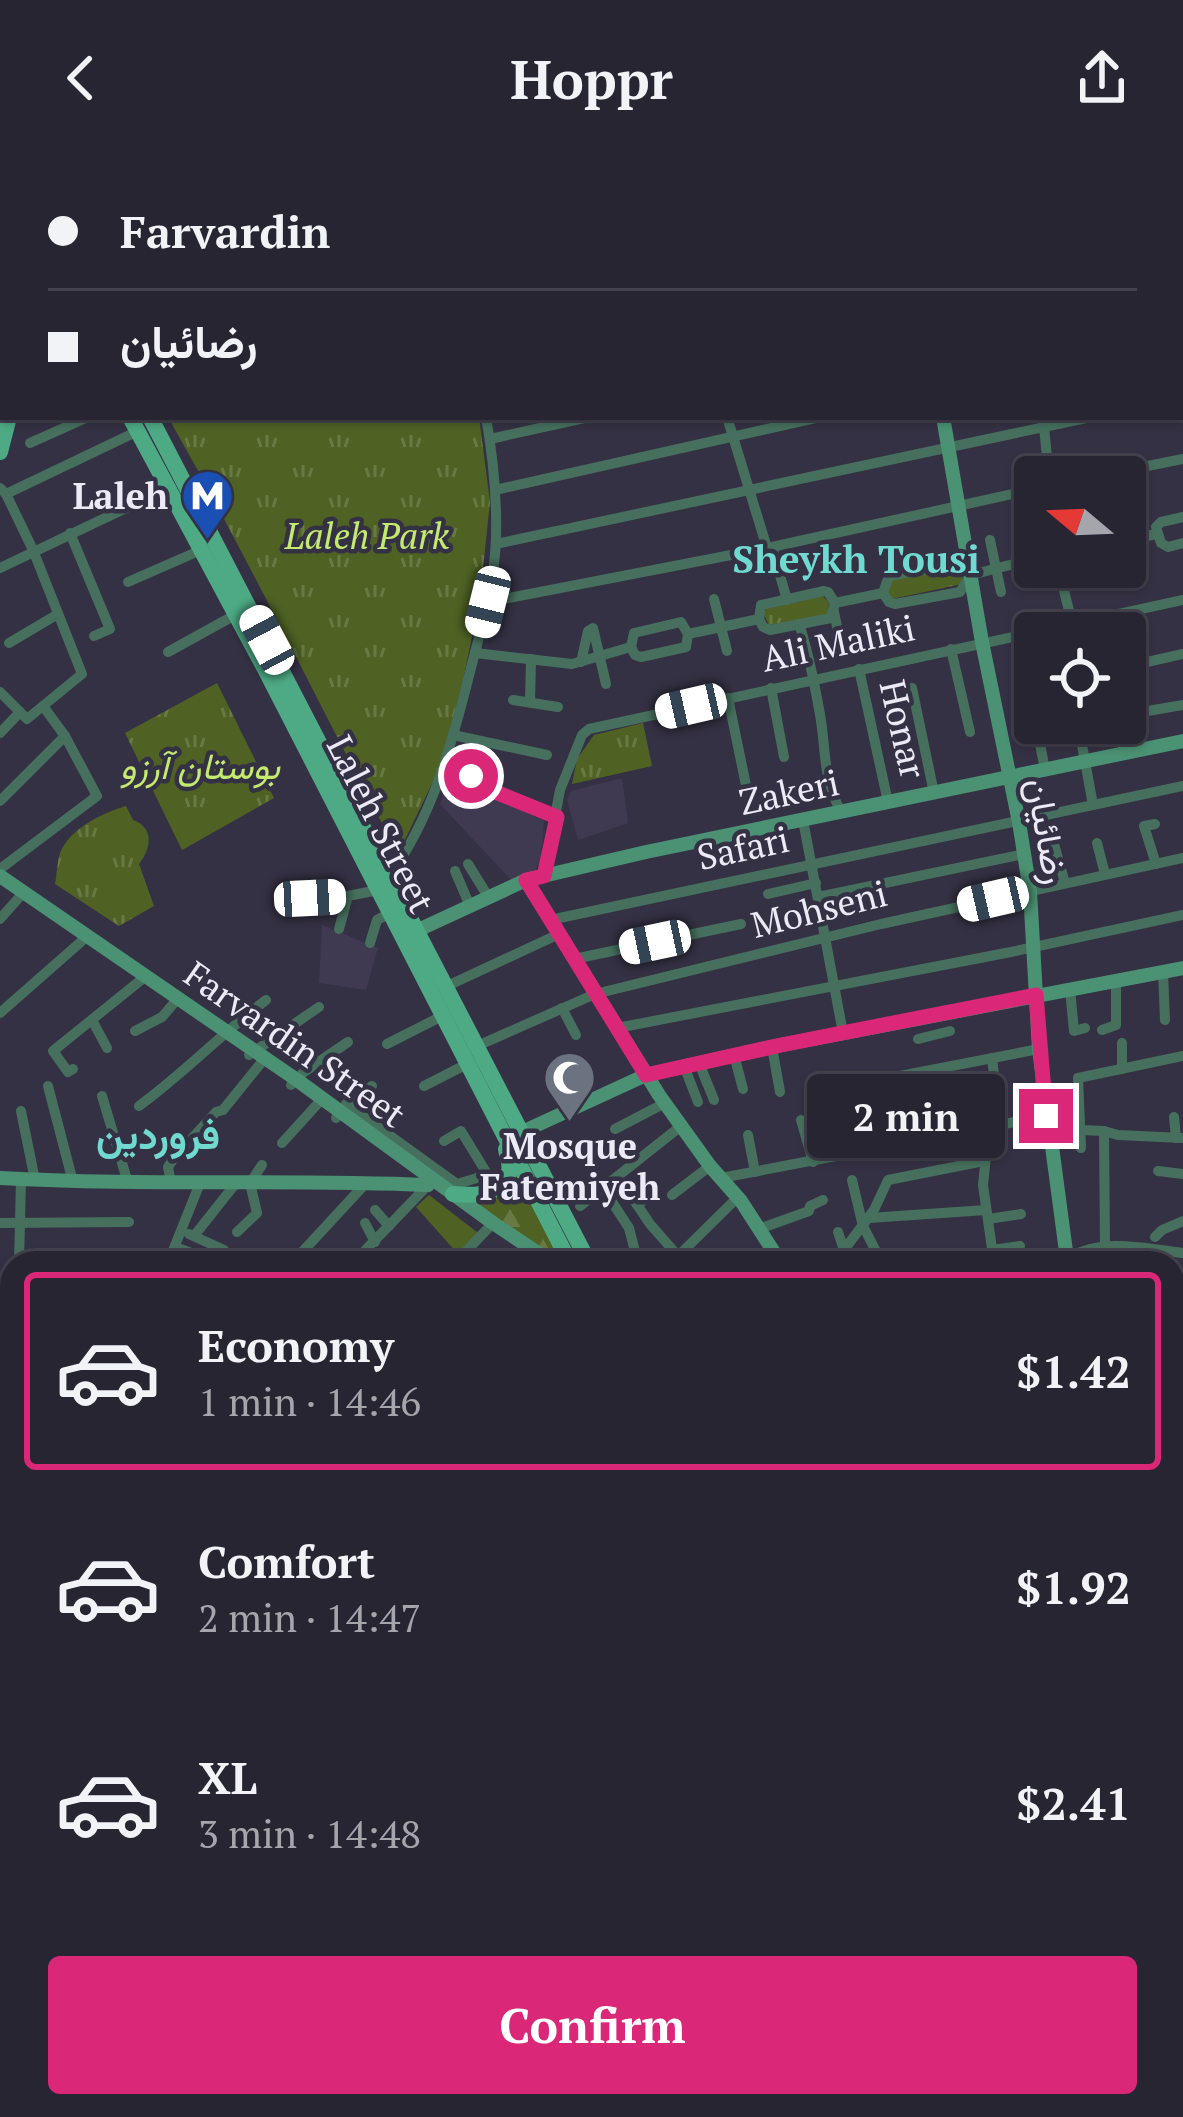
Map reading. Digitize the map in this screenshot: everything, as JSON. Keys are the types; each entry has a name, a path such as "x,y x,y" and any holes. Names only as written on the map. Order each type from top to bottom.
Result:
{"main road":[{"path":"0,452 7,420"},
{"name":"Laleh Street","path":"139,422 168,488 300,739 416,932 477,1046 532,1171 582,1251"},
{"name":"Laleh Street","path":"139,422 302,708 356,814 390,913 467,1064 513,1134"},
{"path":"245,634 253,636 293,713 298,715 302,708"},
{"path":"300,739 304,732 310,734 346,806 356,814"},
{"path":"453,1194 475,1196 493,1190 505,1178 513,1134"},
{"path":"505,1178 532,1171"},
{"name":"Laleh Street","path":"532,1171 565,1251"}],"street":[{"path":"30,443 81,420"},
{"path":"310,898 348,896 383,884 407,852 446,765 488,602 496,544 487,420"},
{"path":"490,439 576,420"},
{"path":"728,420 787,600"},
{"path":"495,490 806,420"},
{"name":"رضائیان","path":"945,420 1030,891 1039,1049 1063,1251"},
{"path":"0,734 82,674 3,490 139,422"},
{"path":"496,544 950,448 1044,422 1047,456"},
{"path":"1146,466 1183,459"},
{"path":"0,568 168,488"},
{"path":"488,602 770,548 1014,494"},
{"path":"1180,514 1161,522 1156,533 1168,547 1183,543"},
{"path":"70,533 110,629 94,636"},
{"path":"1146,536 1156,533"},
{"path":"990,540 1001,592"},
{"path":"128,582 201,550"},
{"path":"970,575 957,563 938,560 889,576 886,592 895,604 960,592 970,575 1014,564"},
{"path":"880,564 891,616"},
{"path":"827,577 839,636"},
{"path":"832,602 831,618 770,630 759,619 761,605 787,600 832,602 886,592"},
{"path":"945,595 947,609"},
{"path":"714,599 727,651"},
{"name":"Ali Maliki","path":"1126,612 1183,600"},
{"path":"9,644 58,614"},
{"path":"168,652 236,615"},
{"path":"688,634 759,619"},
{"path":"654,622 681,622 688,634 686,647 641,657 631,647 634,633 654,622"},
{"path":"799,624 819,710 829,789 841,812"},
{"path":"581,662 593,628 606,684"},
{"name":"Ali Maliki","path":"544,876 560,790 582,735 589,729 1014,635"},
{"path":"475,653 572,664 631,647"},
{"path":"952,649 970,732"},
{"path":"663,652 667,667"},
{"path":"1146,663 1183,654"},
{"path":"530,702 531,659"},
{"path":"1154,661 1158,677"},
{"name":"Honar","path":"859,669 888,802"},
{"path":"771,688 784,757"},
{"path":"912,688 934,793"},
{"path":"0,692 24,715"},
{"path":"728,698 747,790"},
{"path":"512,700 558,707"},
{"path":"1146,711 1183,704"},
{"path":"0,876 98,796 43,706"},
{"path":"453,735 549,754 541,773"},
{"path":"0,802 64,736"},
{"name":"Zakeri","path":"416,932 526,880 1183,741"},
{"path":"1040,744 1045,770"},
{"path":"1082,744 1094,805"},
{"path":"1137,744 1139,751"},
{"path":"456,767 494,784 493,791 557,817"},
{"name":"Safari","path":"550,920 1183,786"},
{"path":"803,820 843,1033"},
{"path":"1155,824 1144,826 1156,864"},
{"path":"1054,844 1064,883"},
{"path":"1097,844 1105,874"},
{"path":"818,897 1024,854"},
{"name":"Mohseni","path":"477,1046 596,994 1183,858"},
{"path":"468,864 489,898"},
{"path":"455,871 470,906"},
{"name":"Farvardin Street","path":"0,876 82,940 223,1034"},
{"path":"526,880 664,1103 738,1197 771,1251"},
{"path":"768,894 816,883"},
{"path":"0,919 22,895"},
{"name":"Farvardin Street","path":"22,895 341,1111 525,1251"},
{"path":"339,929 348,896"},
{"path":"370,943 377,920 390,913"},
{"path":"616,1028 1183,915"},
{"path":"574,959 741,924"},
{"path":"446,987 559,934"},
{"path":"0,1013 82,940"},
{"path":"513,1134 646,1075 1183,968"},
{"path":"1163,971 1165,1020"},
{"path":"73,1070 68,1072 53,1052 141,980"},
{"path":"1102,1030 1116,1024 1116,981"},
{"path":"1070,989 1074,1030 1084,1028"},
{"path":"139,1106 266,1000"},
{"path":"135,1031 162,1017 174,1004"},
{"path":"171,1183 168,1167 173,1158 223,1110 257,1057 319,1007"},
{"path":"562,1008 576,1035"},
{"path":"387,1044 442,1016"},
{"path":"931,1016 934,1035"},
{"path":"92,1020 107,1048"},
{"path":"918,1040 950,1031"},
{"path":"294,1083 348,1042"},
{"path":"1122,1043 1122,1069"},
{"path":"772,1047 780,1092"},
{"path":"843,1087 1039,1049"},
{"path":"734,1055 743,1089"},
{"path":"1081,1148 1078,1078 1183,1056"},
{"path":"992,1058 994,1126 984,1161 992,1251"},
{"path":"1169,1059 1169,1074"},
{"path":"424,1085 467,1064"},
{"path":"692,1065 714,1100"},
{"path":"692,1065 698,1102"},
{"path":"892,1077 906,1144"},
{"path":"970,1131 964,1079 971,1078"},
{"path":"869,1082 870,1150"},
{"path":"48,1086 73,1182"},
{"path":"372,1086 350,1099 341,1111 458,1184 486,1172 461,1131 444,1141"},
{"path":"930,1090 936,1138"},
{"path":"102,1096 128,1183"},
{"path":"283,1143 320,1101"},
{"path":"615,1129 664,1103"},
{"path":"672,1195 715,1172 754,1172 813,1162 1078,1110"},
{"name":"Farvardin Street","path":"341,1111 428,1185 533,1251"},
{"path":"19,1251 28,1180 21,1112"},
{"path":"840,1117 846,1155"},
{"path":"1081,1130 1179,1138 1174,1117"},
{"path":"802,1120 813,1162"},
{"path":"580,1206 681,1126"},
{"path":"1105,1131 1105,1247"},
{"path":"748,1135 754,1172"},
{"path":"1150,1137 1151,1153"},
{"path":"64,1147 80,1141"},
{"path":"693,1144 712,1141"},
{"path":"1052,1161 1071,1158"},
{"path":"848,1251 892,1177 984,1161"},
{"path":"194,1236 262,1165"},
{"path":"1158,1171 1183,1174"},
{"path":"1105,1177 1123,1175"},
{"path":"0,1178 428,1185"},
{"path":"853,1180 877,1251"},
{"path":"173,1251 200,1183"},
{"path":"237,1232 257,1213 243,1183"},
{"path":"303,1251 366,1183"},
{"path":"366,1251 428,1185"},
{"path":"602,1188 629,1228 635,1251"},
{"path":"634,1190 637,1205 668,1251"},
{"path":"683,1251 738,1197"},
{"path":"759,1229 809,1211 823,1200"},
{"path":"375,1210 389,1226"},
{"path":"866,1222 1021,1214"},
{"path":"1088,1219 1105,1218"},
{"path":"1155,1237 1183,1221"},
{"path":"0,1223 129,1222"},
{"path":"365,1223 375,1242"},
{"path":"468,1251 491,1226"},
{"path":"181,1230 224,1250"},
{"path":"838,1232 843,1251"},
{"path":"175,1246 187,1251"},
{"path":"1008,1251 1020,1246"},
{"path":"1077,1251 1091,1247 1174,1251"}],"shaded area":[{"path":"622,778 628,823 578,840 567,800 571,791"},
{"path":"448,784 490,795 544,821 541,857 534,873 512,881 440,804"},
{"path":"322,925 378,948 366,990 319,983"}],"green space":[{"name":"Laleh Park","path":"170,420 479,420 490,502 480,597 441,765 398,854"},
{"path":"957,568 963,574 962,584 888,597 891,580"},
{"path":"823,596 829,603 828,615 769,625 764,615 766,609"},
{"name":"بوستان آرزو","path":"217,683 274,798 182,850 125,733"},
{"path":"643,723 652,766 572,784 577,759 594,735"},
{"path":"126,806 148,833 148,846 139,864 154,906 119,926 55,884 60,853 71,836 98,817"},
{"path":"512,1162 557,1251 540,1251 466,1201 480,1200"},
{"path":"429,1195 478,1233 455,1251 416,1207"}],"place":[{"name":"Laleh","path":"207,542"},
{"name":"Mosque Fatemiyeh","path":"570,1124"}],"district":[{"name":"Sheykh Tousi","path":"856,559"},
{"name":"فروردین","path":"158,1135"}],"route":[{"path":"471,776 494,784 493,791 557,817 544,876 526,880 646,1075 1036,995 1046,1116"}]}
